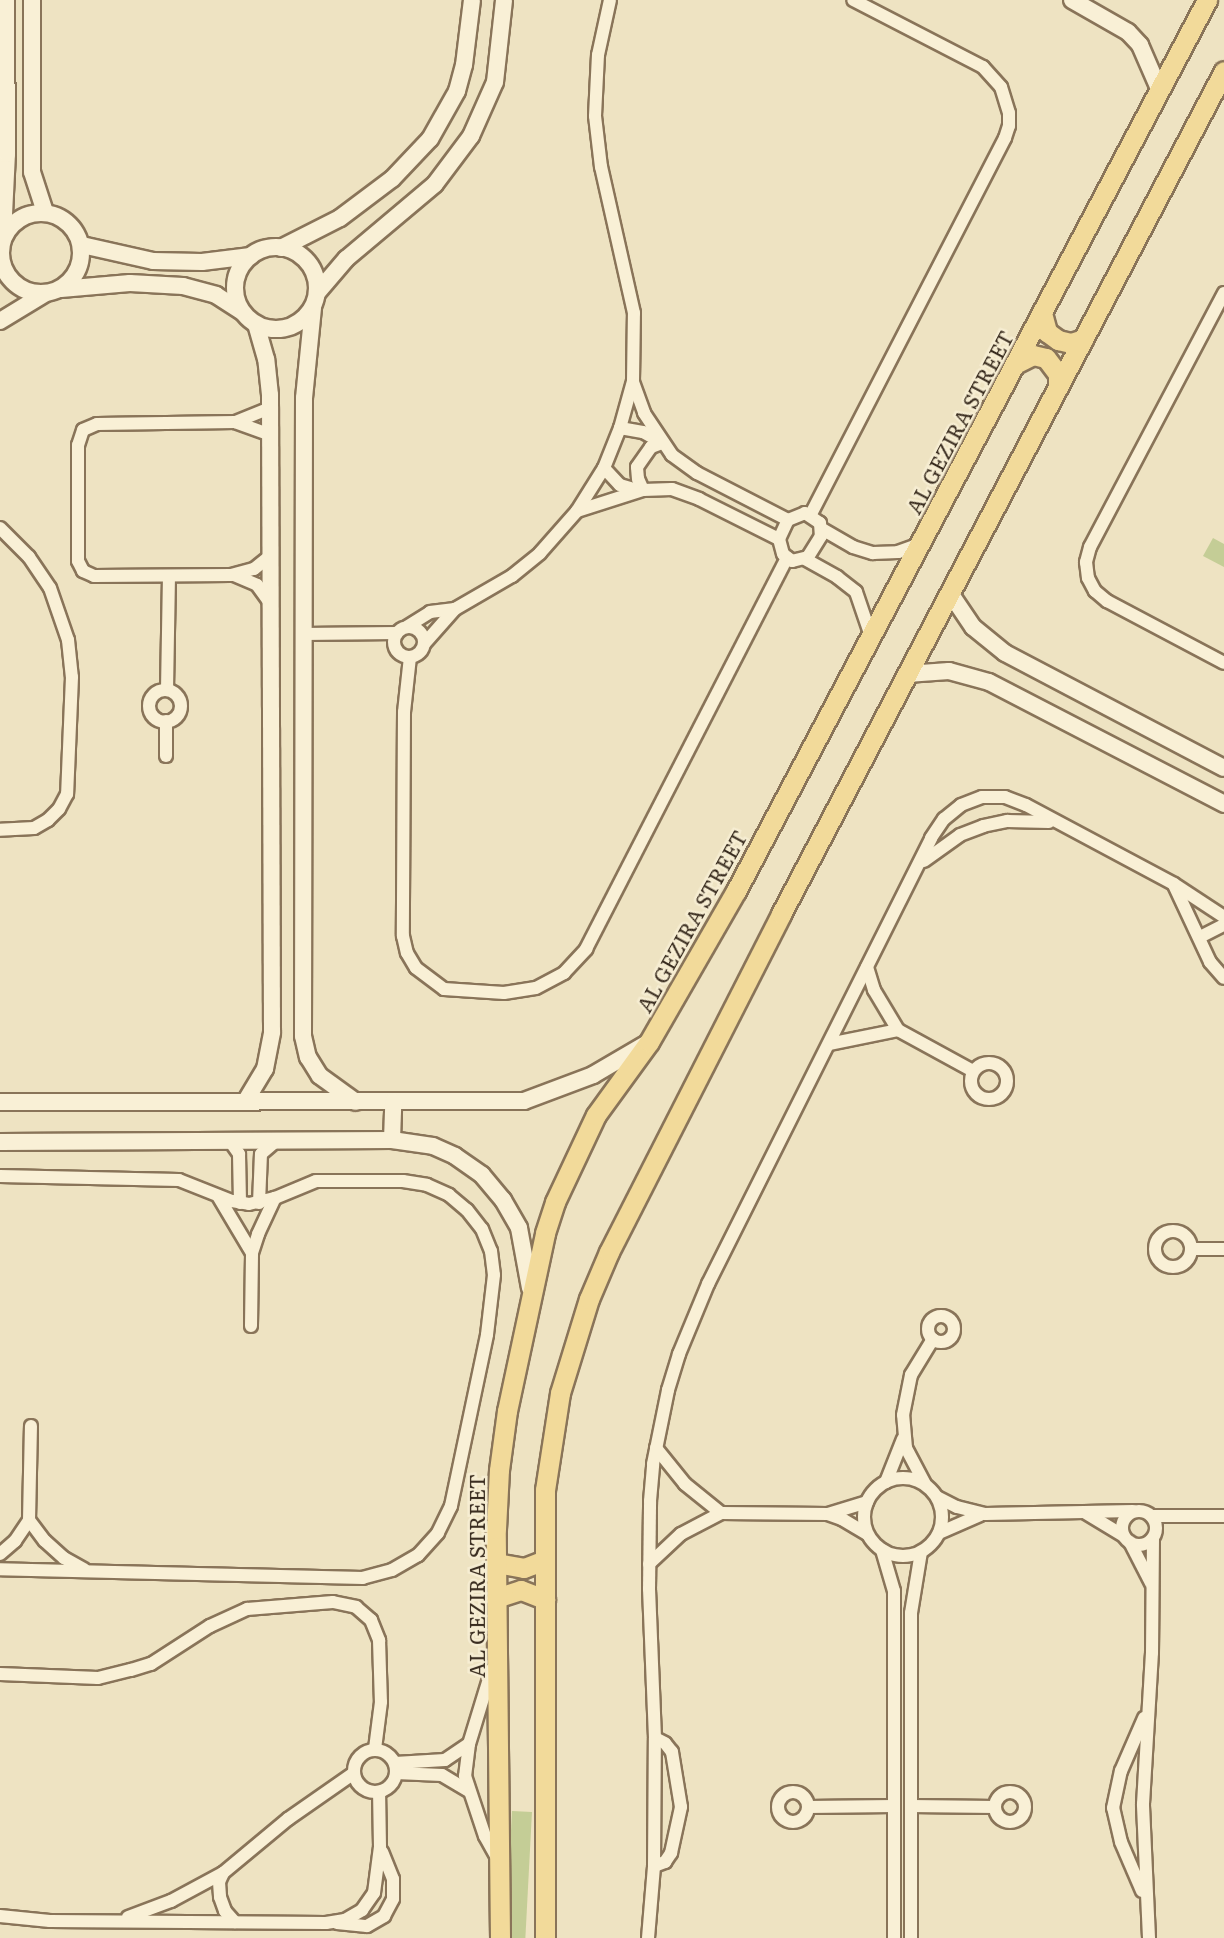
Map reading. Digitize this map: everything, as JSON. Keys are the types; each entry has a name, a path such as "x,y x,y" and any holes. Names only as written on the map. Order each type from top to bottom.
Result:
{"main road":[{"name":"AL GEZIRA STREET","path":"500,1938 496,1598 499,1470 506,1411 531,1295 545,1233 566,1172 596,1115 649,1042 736,891 1207,0"},
{"path":"545,1938 545,1490 551,1441 569,1357 589,1299 633,1204 907,674 1224,71"},
{"path":"1042,313 1047,332 1058,340 1070,343 1083,339"},
{"path":"1015,364 1027,356 1046,358 1058,374 1058,387"},
{"path":"496,1563 524,1568 545,1560"},
{"path":"496,1598 521,1590 545,1599"}],"street":[{"path":"6,0 7,154 1,248 9,278 32,292 130,283 183,286 216,295 250,319 271,329 288,328 302,321 346,259 435,184 471,136 495,82 505,0"},
{"path":"32,0 32,172 45,212"},
{"path":"281,248 340,218 392,179 430,139 457,91 464,65 472,0"},
{"path":"456,609 430,612 402,630 394,646 403,656 416,655 456,609 527,565 577,511 604,468 620,428 633,381 635,328 632,298 596,132 598,55 610,0"},
{"path":"811,514 1009,126 1009,113 1001,87 983,67 853,0"},
{"path":"1072,0 1128,32 1140,45 1160,90"},
{"path":"0,321 53,291 78,271 82,245 69,223 45,212 20,218 1,248"},
{"path":"82,245 153,261 202,262 251,256 265,249 281,248 296,253 309,263 316,277 304,398 303,1036 309,1057 320,1076 356,1102"},
{"path":"245,1102 265,1069 270,1051 272,1013 269,377 250,319 237,300 235,284 240,268 251,256"},
{"path":"1224,293 1090,547 1086,562 1088,578 1095,591 1108,601 1224,663"},
{"path":"633,381 644,413 662,443"},
{"path":"270,408 235,422 97,424 83,430 79,437 79,566 88,575 94,576 234,575 254,569 271,555"},
{"path":"235,422 270,435"},
{"path":"620,428 643,432 662,443 690,469 788,520"},
{"path":"643,490 637,467 650,447 662,443"},
{"path":"604,468 620,485 643,490"},
{"path":"577,511 657,488 686,493 779,538"},
{"path":"871,636 856,592 837,577 804,559 787,558 780,550 779,538 788,520 798,513 811,514 822,529 853,547 873,553 898,552 920,544"},
{"path":"0,528 29,557 50,588 68,640 72,677 67,794 59,808 34,828 0,830"},
{"path":"804,559 811,554 822,529"},
{"path":"410,657 404,712 403,936 407,953 416,968 444,989 504,993 536,988 564,973 586,950 787,558"},
{"path":"234,575 257,585 271,604"},
{"path":"167,691 169,576"},
{"path":"950,593 973,627 1004,653 1224,768"},
{"path":"303,634 402,630 420,632 424,644"},
{"path":"907,674 949,671 989,682 1224,804"},
{"path":"167,691 177,696 180,706 176,716 166,721 153,716 149,707 156,693 167,691"},
{"path":"166,721 166,755"},
{"path":"648,1938 654,1866 650,1501 656,1448 668,1390 692,1318 944,819 961,805 982,797 1004,797 1174,884 1224,917"},
{"path":"920,864 950,841 983,826 1032,819 1056,822"},
{"path":"1174,884 1210,962 1224,978"},
{"path":"1200,937 1224,925"},
{"path":"867,967 874,989 898,1030 973,1072"},
{"path":"272,1013 303,1014"},
{"path":"829,1044 898,1030"},
{"path":"0,1102 524,1101 593,1075 649,1042"},
{"path":"392,1140 393,1102"},
{"path":"0,1142 392,1140 433,1146 455,1156 482,1175 503,1200 519,1228 527,1260 531,1295"},
{"path":"230,1141 240,1163 240,1203"},
{"path":"259,1203 261,1154 276,1141"},
{"path":"0,1176 166,1178 192,1183 240,1203 259,1203 316,1181 403,1181 427,1185 449,1195 467,1210 482,1229 491,1251 494,1275 487,1335 451,1506 438,1533 418,1555 392,1570 363,1578 0,1569"},
{"path":"216,1194 252,1253"},
{"path":"251,1326 252,1253 275,1198"},
{"path":"1191,1249 1224,1249"},
{"path":"933,1339 920,1356 905,1394 904,1435 911,1461 925,1484 937,1497 942,1509 939,1534"},
{"path":"0,1554 15,1541 29,1520 31,1426"},
{"path":"649,1564 681,1534 721,1513 828,1514 867,1502 886,1482 904,1435"},
{"path":"656,1448 685,1484 721,1513"},
{"path":"886,1482 912,1479 925,1484"},
{"path":"937,1497 957,1507 985,1514 1133,1511 1147,1512 1153,1516 1224,1516"},
{"path":"867,1502 864,1523 868,1534"},
{"path":"1133,1511 1123,1522 1127,1539 1153,1587"},
{"path":"1086,1513 1127,1539 1146,1544 1153,1539"},
{"path":"828,1514 856,1525 882,1550 894,1591 894,1938"},
{"path":"882,1550 908,1556 921,1552 939,1534 985,1514"},
{"path":"1149,1938 1143,1836 1153,1539 1156,1532 1153,1516"},
{"path":"29,1520 45,1541 64,1558 87,1571"},
{"path":"911,1938 911,1613 921,1552"},
{"path":"0,1674 98,1678 131,1671 151,1664 210,1626 247,1609 333,1602 356,1607 371,1620 379,1640 381,1702 375,1749"},
{"path":"498,1649 469,1744 466,1776 485,1836 500,1863"},
{"path":"1146,1899 1121,1842 1113,1808 1121,1771 1148,1707"},
{"path":"654,1738 665,1743 672,1752 681,1807 671,1853 665,1862 654,1866"},
{"path":"395,1768 445,1760 469,1744"},
{"path":"114,1921 171,1901 223,1873 288,1819 354,1773 359,1757 375,1749 387,1753 395,1768 391,1785 379,1791 362,1788 354,1773"},
{"path":"395,1768 442,1775 469,1791"},
{"path":"1121,1771 1144,1778"},
{"path":"326,1923 345,1920 362,1910 376,1884 380,1847 379,1791"},
{"path":"808,1807 894,1807"},
{"path":"911,1807 995,1807"},
{"path":"1121,1842 1143,1836"},
{"path":"0,1916 50,1921 326,1923 367,1926 384,1916 393,1899 393,1879 380,1847"},
{"path":"223,1873 219,1882 220,1897 225,1911 235,1922"}],"green space":[{"path":"1213,538 1224,544 1224,567 1203,556"},
{"path":"512,1811 532,1812 525,1938 505,1938"}]}
